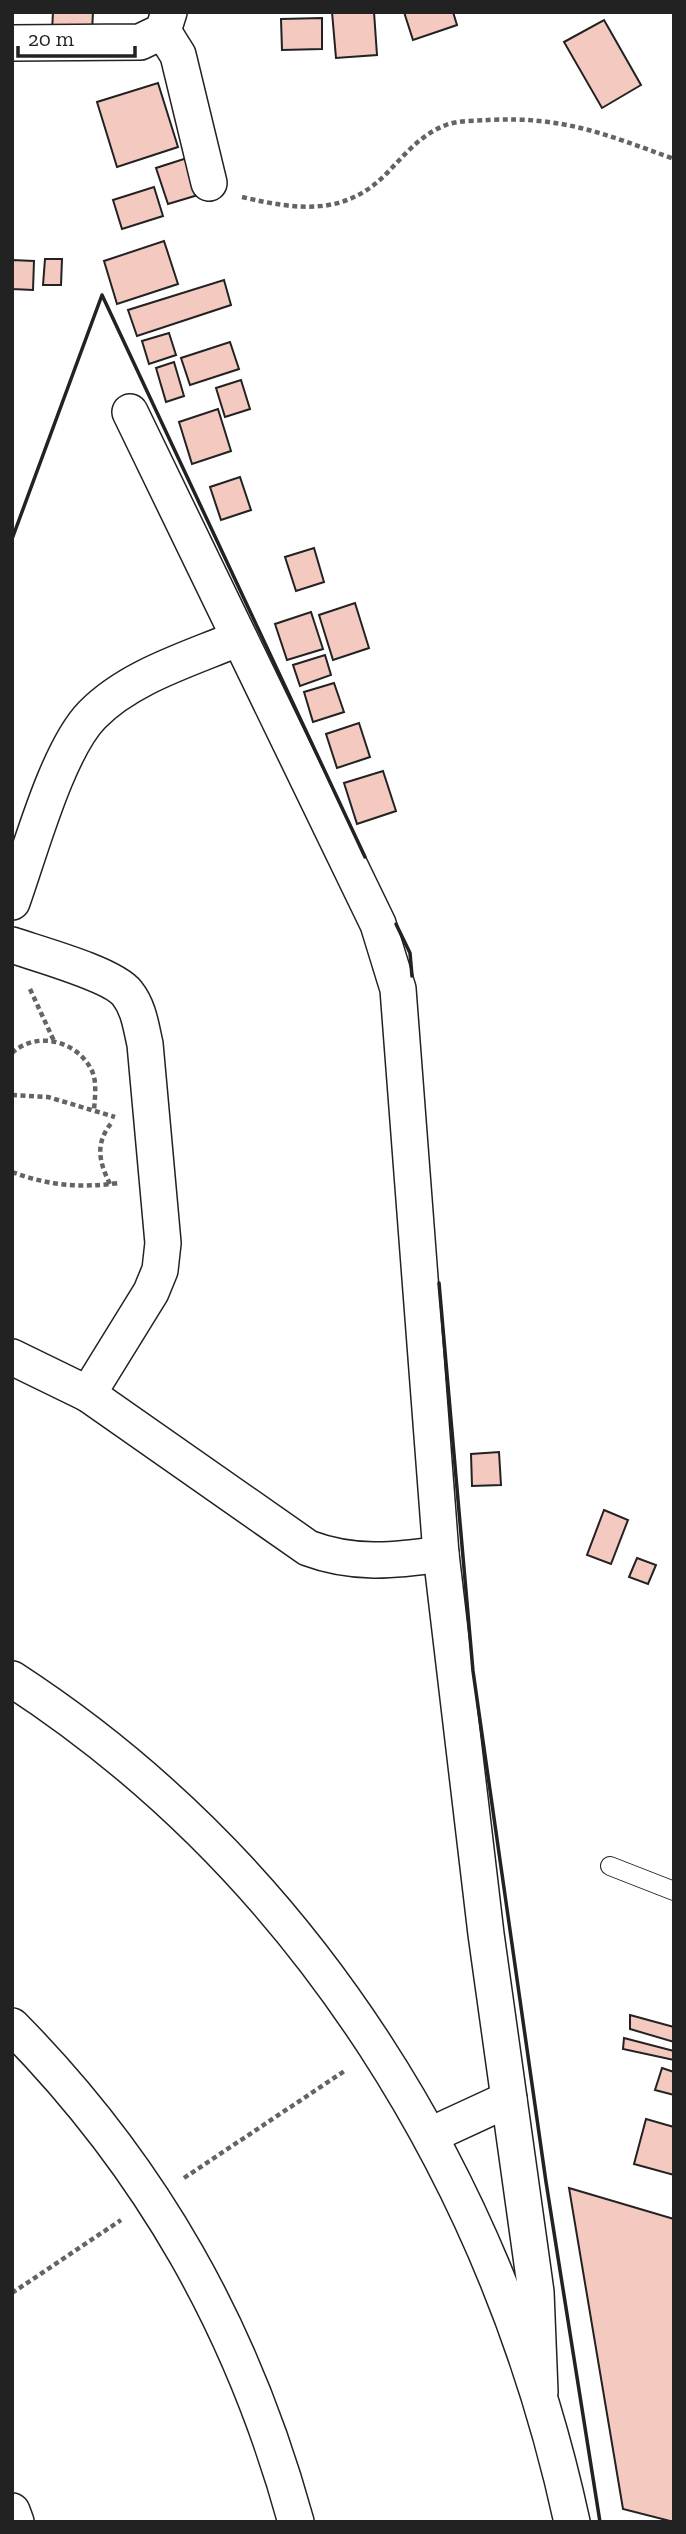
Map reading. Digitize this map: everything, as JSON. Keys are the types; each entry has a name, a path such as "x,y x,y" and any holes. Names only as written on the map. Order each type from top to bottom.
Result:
{"street":[{"path":"12,43 140,42 166,22 178,55 209,183"},
{"path":"130,412 378,924 398,989 441,1554 486,1934 536,2292 540,2392"},
{"path":"12,902 64,758 92,715 138,681 239,638"},
{"path":"12,945 108,980 127,992 138,1012 145,1044 163,1243 160,1270 151,1292 88,1394"},
{"path":"12,1357 88,1394 308,1548 332,1557 362,1561 441,1554"},
{"path":"12,1679 93,1737 155,1790 214,1846 270,1905 313,1958 378,2048 431,2135 489,2254 540,2392 572,2522"},
{"path":"12,2026 55,2069 102,2126 154,2198 187,2250 228,2331 280,2465 296,2522"},
{"path":"431,2135 509,2099"},
{"path":"12,2511 16,2522"}],"lane":[{"path":"610,1866 674,1891"}],"path":[{"path":"209,183 236,196 275,205 328,207 354,199 370,190 408,149 432,131 449,123 496,120 530,119 571,124 674,159"},
{"path":"28,984 54,1041"},
{"path":"12,1053 31,1042 54,1041 71,1047 86,1060 93,1074 94,1110"},
{"path":"12,1095 48,1097 116,1118 104,1132 99,1146 99,1157 110,1184"},
{"path":"12,1172 44,1183 68,1186 110,1184 158,1177"},
{"path":"12,2293 378,2048"}],"building":[{"path":"53,12 93,12 92,32 52,31"},
{"path":"332,12 374,12 377,55 336,58"},
{"path":"404,12 453,12 457,25 413,40"},
{"path":"322,18 322,49 282,50 281,19"},
{"path":"604,20 641,85 602,108 564,42"},
{"path":"158,83 178,147 117,167 97,102"},
{"path":"187,158 198,195 168,204 156,168"},
{"path":"154,187 163,216 122,229 113,200"},
{"path":"164,241 178,284 117,304 104,261"},
{"path":"45,259 62,259 61,285 43,285"},
{"path":"12,260 34,261 33,290 12,289"},
{"path":"224,280 231,305 137,336 128,310"},
{"path":"169,333 176,355 149,364 142,341"},
{"path":"230,342 239,369 190,385 181,358"},
{"path":"174,362 184,396 166,402 156,368"},
{"path":"241,380 250,409 225,417 216,388"},
{"path":"218,409 231,451 192,464 179,422"},
{"path":"240,477 251,510 221,520 210,487"},
{"path":"314,548 324,582 296,591 285,557"},
{"path":"355,603 369,648 333,660 319,615"},
{"path":"311,612 323,649 287,660 275,624"},
{"path":"325,655 331,675 300,686 293,665"},
{"path":"334,683 344,712 313,722 304,692"},
{"path":"359,723 370,757 337,768 326,734"},
{"path":"383,771 396,811 357,824 344,783"},
{"path":"499,1452 501,1485 472,1486 471,1454"},
{"path":"604,1510 628,1520 611,1564 587,1555"},
{"path":"637,1558 656,1565 648,1584 629,1577"},
{"path":"630,2015 674,2027 674,2042 630,2029"},
{"path":"624,2038 674,2051 674,2060 623,2049"},
{"path":"662,2068 674,2072 674,2095 655,2090"},
{"path":"646,2119 674,2127 674,2175 634,2164"},
{"path":"569,2188 674,2219 674,2522 623,2509"}],"wall":[{"path":"12,539 102,295 365,857"},
{"path":"396,924 410,953 412,976"},
{"path":"439,1283 473,1671 546,2182 600,2522"}]}
